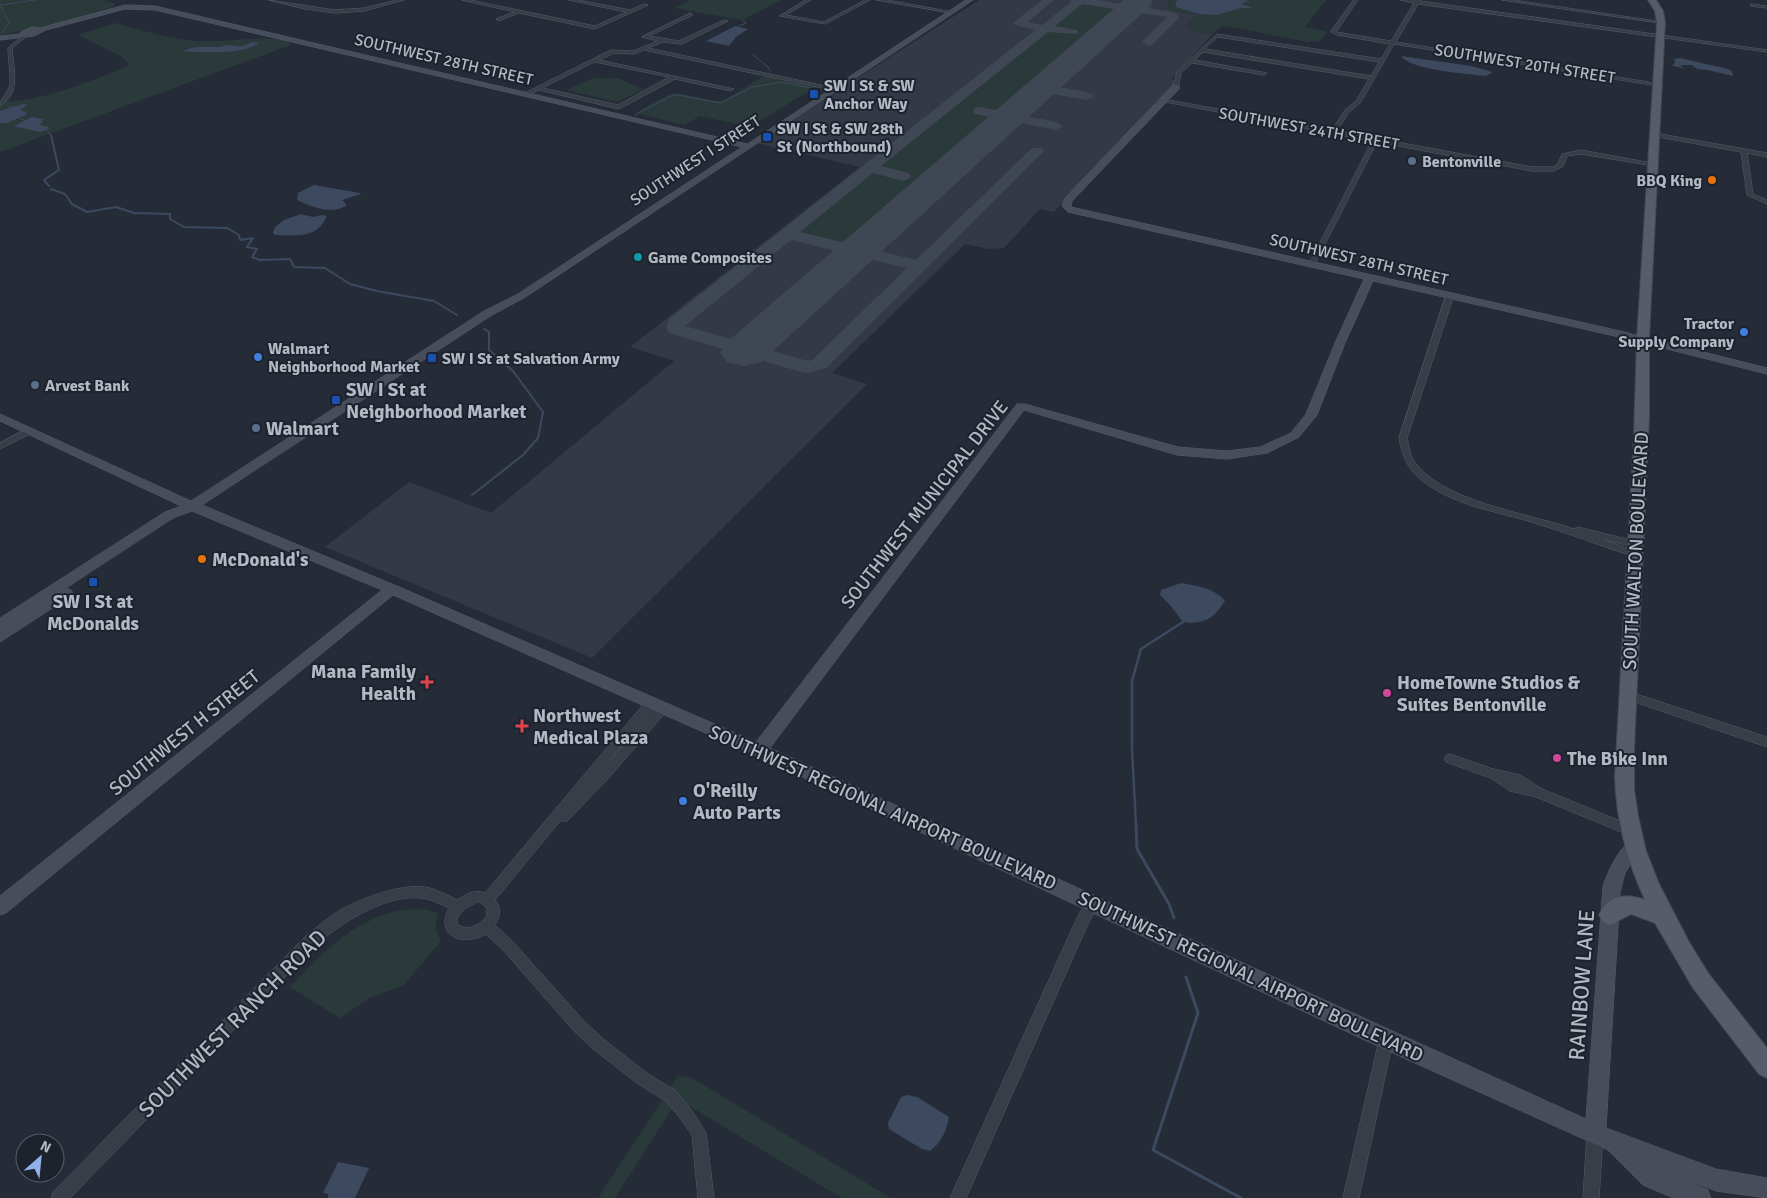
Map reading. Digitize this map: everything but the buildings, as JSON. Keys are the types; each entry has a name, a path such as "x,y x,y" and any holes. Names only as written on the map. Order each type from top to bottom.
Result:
{"main road":[{"name":"SOUTH WALTON BOULEVARD","path":"1652,0 1659,11 1661,22 1647,306 1643,339 1643,382 1627,695 1624,774 1628,815 1643,869 1664,917 1700,980 1738,1032 1767,1066"},
{"path":"1610,915 1621,906 1631,904 1664,917"}],"street":[{"path":"271,0 315,10 337,12 364,10 402,0"},
{"path":"464,0 595,28 646,5"},
{"path":"571,0 631,12"},
{"path":"809,0 782,16 825,23 868,0"},
{"path":"879,0 948,12"},
{"name":"SOUTHWEST I STREET","path":"744,145 948,12 962,0"},
{"name":"SOUTHWEST I STREET","path":"0,637 174,522 192,506 488,313 521,296 827,88 970,0"},
{"name":"SOUTHWEST 20TH STREET","path":"1356,0 1333,32 1658,84"},
{"path":"1402,0 1767,51"},
{"path":"1504,0 1614,18 1661,22"},
{"path":"0,37 42,30 145,1"},
{"name":"SOUTHWEST 28TH STREET","path":"145,1 155,8"},
{"path":"1334,132 1347,111 1358,102 1417,1"},
{"path":"90,16 121,2 134,3"},
{"name":"SOUTHWEST 28TH STREET","path":"134,3 744,145"},
{"path":"1753,5 1767,7"},
{"path":"498,20 519,11"},
{"path":"691,14 645,36 645,38 674,43 683,42 726,21"},
{"path":"16,42 42,30"},
{"path":"24,33 34,34"},
{"path":"0,104 9,96 12,89 10,50 16,42 25,36 24,33"},
{"path":"1162,101 1176,87 1179,74 1217,34 1382,61"},
{"path":"526,94 613,51 629,54 661,41"},
{"path":"644,49 827,88"},
{"path":"1201,50 1372,78"},
{"path":"594,60 731,90"},
{"path":"1192,61 1264,73"},
{"path":"538,88 619,106 674,77"},
{"name":"SOUTHWEST 28TH STREET","path":"1162,101 1068,200 1066,206 1068,208 1643,339 1767,371"},
{"name":"SOUTHWEST 24TH STREET","path":"1162,101 1532,169 1554,169 1561,165 1564,155 1581,152 1654,164"},
{"path":"1656,135 1767,155"},
{"path":"1312,264 1375,140"},
{"path":"1744,151 1750,195 1767,202"},
{"name":"SOUTHWEST MUNICIPAL DRIVE","path":"759,750 1021,406 1177,451 1227,455 1263,450 1295,435 1311,416 1370,277"},
{"path":"1450,295 1403,438 1405,453 1416,472 1445,491 1472,502 1555,526 1590,540 1635,549"},
{"name":"SOUTHWEST REGIONAL AIRPORT BOULEVARD","path":"0,417 192,506 392,588 759,750 1386,1040 1604,1138 1716,1180 1767,1189"},
{"path":"0,446 29,431"},
{"name":"SOUTHWEST I STREET","path":"0,625 168,515 192,506"},
{"name":"SOUTHWEST H STREET","path":"0,906 392,588"},
{"path":"1627,695 1767,742"},
{"path":"488,899 540,838 602,778 657,705"},
{"path":"1450,758 1493,774 1514,788 1538,792 1633,838"},
{"name":"RAINBOW LANE","path":"1604,1138 1612,882 1633,838"},
{"name":"SOUTHWEST RANCH ROAD","path":"59,1198 295,956 330,925 346,914 362,907 403,894 424,893 457,906"},
{"path":"473,896 488,899 494,906 494,911 492,919 487,926 474,934 462,934 456,931 452,926 451,919 457,906 473,896"},
{"path":"958,1198 1082,922 1093,903"},
{"path":"487,926 509,947 578,1025 597,1043 643,1079 671,1096 688,1116 699,1133 706,1198"},
{"path":"1351,1198 1386,1040"},
{"path":"1591,1198 1604,1138 1650,1178 1700,1198"}],"shaded area":[{"path":"0,0 103,0 116,4 112,7 51,25 0,35"},
{"path":"691,0 781,0 742,20 674,8"},
{"path":"979,0 1167,0 1169,10 1199,15 1187,24 1191,30 1213,34 1171,79 1176,81 1054,212 1040,209 1004,248 989,249 965,244 832,373 867,384 592,658 325,547 409,482 491,513 674,361 630,347 860,167 757,143"},
{"path":"1167,0 1326,0 1305,27 1327,32 1320,41 1308,42 1225,26 1213,34 1191,30 1186,24 1198,15 1169,10"},
{"path":"1083,3 1114,7 1118,9 1117,14 860,240 838,243 822,240 801,232 811,219 1072,9"},
{"path":"115,23 186,40 266,39 289,42 291,45 0,152 0,101 30,99 47,95 83,84 130,65 121,56 78,35"},
{"path":"764,76 819,88 812,89 750,127 700,116 684,125 635,113 670,94 678,93 715,101 724,100"},
{"path":"595,77 600,79 616,78 644,89 617,102 567,90"},
{"path":"424,909 437,913 436,931 441,941 403,986 371,997 340,1018 290,987 324,952 363,924 377,917 397,911"},
{"path":"678,1076 692,1078 891,1198 842,1198 678,1099 615,1198 598,1198"}],"water":[{"path":"1177,0 1245,0 1250,2 1241,4 1253,8 1240,8 1217,15 1200,14 1175,6"},
{"path":"735,26 748,29 736,37 729,46 706,41"},
{"path":"251,42 260,43 242,50 183,52 191,48 229,45 242,46"},
{"path":"1401,56 1471,66 1493,72 1486,76 1427,68 1406,61"},
{"path":"1680,58 1728,69 1732,71 1733,76 1697,69 1692,65 1680,65 1684,68 1672,66 1675,62 1674,59"},
{"path":"23,104 28,105 20,109 28,114 7,123 0,123 0,111"},
{"path":"32,117 44,119 40,125 49,127 49,129 40,132 14,126"},
{"path":"314,185 361,194 342,200 346,206 334,210 315,207 297,200 298,193"},
{"path":"301,214 313,217 327,216 318,229 306,234 275,235 273,233 275,227 284,220"},
{"path":"1181,583 1211,590 1225,601 1217,612 1208,619 1191,623 1183,622 1160,595 1161,590"},
{"path":"907,1095 917,1097 949,1117 943,1136 930,1151 922,1149 889,1129 888,1123 901,1097"},
{"path":"338,1162 369,1168 355,1198 328,1198 328,1194 323,1193"}],"waterway":[{"path":"0,5 35,0"},
{"path":"0,6 4,13"},
{"path":"2,33 9,23 5,15"},
{"path":"739,26 746,23 742,20"},
{"path":"753,55 768,67 770,71"},
{"path":"635,115 671,96 678,95 721,103 752,87 782,82 811,88"},
{"path":"9,107 15,107"},
{"path":"16,117 27,121"},
{"path":"48,132 51,135"},
{"path":"49,186 44,180 59,170 51,135"},
{"path":"51,189 65,194 72,204 87,212 116,207 134,213 170,214 170,219 184,227 227,228 239,235 240,240 253,238 247,247 257,249 252,257 260,260 290,259 294,267 325,268 350,284 377,291 434,301 457,315"},
{"path":"472,495 523,455 538,438 543,412 513,371 489,350 489,332 484,329"},
{"path":"1136,825 1132,749 1132,681 1141,649 1183,622"},
{"path":"1136,824 1137,849 1169,904 1174,918"},
{"path":"1186,977 1198,1013 1153,1150 1241,1198"}],"taxiway":[{"path":"1044,29 1019,23 1049,0"},
{"path":"1075,0 1173,15 1173,18 1148,42"},
{"path":"1045,28 1079,1"},
{"path":"1045,28 1073,32"},
{"path":"1037,151 819,364 808,367 801,366 676,329 676,323 1044,29"},
{"path":"1041,88 1087,96"},
{"path":"980,111 1056,126"},
{"path":"870,168 903,176"},
{"path":"788,234 919,266"}],"runway":[{"path":"744,352 1140,0"}],"place":[{"name":"SW I St & SW Anchor Way","path":"814,94"},
{"name":"SW I St & SW 28th St (Northbound)","path":"767,137"},
{"name":"Bentonville","path":"1412,161"},
{"name":"BBQ King","path":"1712,180"},
{"name":"Game Composites","path":"638,257"},
{"name":"Tractor Supply Company","path":"1744,332"},
{"name":"Walmart Neighborhood Market","path":"258,357"},
{"name":"SW I St at Salvation Army","path":"432,358"},
{"name":"Arvest Bank","path":"35,385"},
{"name":"SW I St at Neighborhood Market","path":"336,400"},
{"name":"Walmart","path":"256,428"},
{"name":"McDonald's","path":"202,559"},
{"name":"SW I St at McDonalds","path":"93,582"},
{"name":"Mana Family Health","path":"427,682"},
{"name":"HomeTowne Studios & Suites Bentonville","path":"1387,693"},
{"name":"Northwest Medical Plaza","path":"522,726"},
{"name":"The Bike Inn","path":"1557,758"},
{"name":"O'Reilly Auto Parts","path":"683,801"}]}
